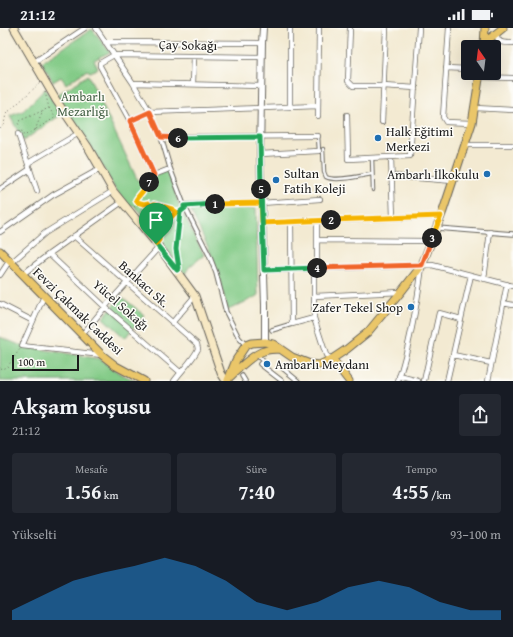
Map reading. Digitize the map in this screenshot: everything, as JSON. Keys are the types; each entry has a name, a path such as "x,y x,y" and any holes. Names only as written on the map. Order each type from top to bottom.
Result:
{"main road":[{"path":"14,28 44,80 88,147 113,191 158,245 195,296 221,373 227,381"},
{"path":"484,40 485,28"},
{"path":"489,40 503,28"},
{"path":"227,381 236,360 247,346 265,342 273,344 300,361 319,365 332,359 347,349 368,332 422,265 437,228 466,144 472,123 479,80"},
{"name":"Fevzi Çakmak Caddesi","path":"0,251 102,355 116,366 144,381"},
{"path":"227,381 242,365 259,354 265,348 265,342"},
{"path":"247,346 249,355 280,349"},
{"path":"247,346 257,347 259,354"},
{"path":"332,359 349,381"}],"street":[{"path":"34,62 85,28"},
{"path":"96,28 133,83 150,112 161,137 170,168 184,206 209,255 216,273 226,312 239,338 247,346"},
{"path":"264,28 262,42 260,154 265,342"},
{"path":"290,28 290,107"},
{"path":"318,116 319,28"},
{"path":"350,28 349,84 352,86 416,88"},
{"path":"382,122 386,28"},
{"path":"347,114 348,158 410,156 416,88 419,28"},
{"path":"448,28 443,117 446,122 472,123"},
{"path":"496,33 497,39 502,43 513,43"},
{"path":"106,42 262,42"},
{"path":"114,55 100,63 100,66 130,121 154,175 167,170"},
{"name":"Çay Sokağı","path":"114,55 262,58"},
{"path":"193,84 194,56"},
{"path":"446,68 461,69"},
{"path":"501,77 513,78"},
{"path":"133,83 262,86"},
{"path":"130,121 150,112 318,106"},
{"path":"475,108 513,110"},
{"path":"28,163 79,133"},
{"path":"18,134 37,191"},
{"path":"161,137 318,136"},
{"path":"466,144 513,145"},
{"path":"260,154 321,150"},
{"path":"391,157 393,176 393,218"},
{"path":"0,190 30,169"},
{"path":"0,232 53,196 100,169"},
{"path":"393,176 453,181"},
{"path":"0,275 11,261 45,233 113,191"},
{"path":"184,206 320,199"},
{"path":"23,274 122,202"},
{"path":"262,223 441,216"},
{"path":"317,221 317,264 314,268 314,318 326,354 332,359"},
{"path":"291,222 292,324"},
{"path":"437,228 513,234"},
{"path":"484,278 490,232"},
{"name":"Bankacı Sk.","path":"74,236 197,344 198,349 196,354 180,372"},
{"path":"317,240 431,241"},
{"path":"82,335 158,245"},
{"name":"Yücel Sokağı","path":"49,254 105,307 180,372"},
{"path":"418,381 398,379 407,349 422,265"},
{"path":"264,270 432,265 513,286"},
{"path":"447,381 471,274"},
{"path":"488,381 507,284"},
{"path":"314,296 401,292"},
{"path":"44,296 22,346 102,355"},
{"path":"172,323 195,296"},
{"path":"503,303 513,305"},
{"path":"0,304 33,321"},
{"path":"424,381 439,313 461,319"},
{"path":"272,330 314,318"},
{"path":"259,354 263,361 260,364 282,381"},
{"path":"453,354 491,363"},
{"path":"280,366 298,381"},
{"path":"174,381 180,372"},
{"path":"242,376 245,381"}],"lane":[{"path":"318,136 326,177 330,179 372,174"},
{"path":"372,158 373,190"}],"path":[{"path":"0,128 4,124 6,114 44,80"},
{"path":"49,98 45,92 49,108 54,116 53,119 24,136 18,123 19,121 49,108"},
{"path":"35,130 43,110"},
{"path":"134,207 137,204 136,200 154,175"},
{"path":"137,202 144,204 148,203 151,206 154,204 180,212 176,249 179,268 177,270"},
{"path":"158,245 159,230 176,212"},
{"path":"0,368 2,369 8,366 22,346"}],"green space":[{"path":"92,29 110,52 94,60 98,68 90,72 87,70 66,84 61,77 53,82 42,62"},
{"name":"Ambarlı Mezarlığı","path":"88,75 138,181 168,170 179,205 204,255 189,267 185,274 160,240 146,225 149,222 134,205 129,208 115,189 90,145 57,95"},
{"path":"45,89 62,114 23,141 10,116 23,111"},
{"path":"256,208 258,296 228,310 213,258 190,209"},
{"path":"121,296 144,315 125,338 103,318"},
{"path":"0,337 22,346 100,359 119,373 136,381 0,381"}],"place":[{"name":"Halk Eğitimi Merkezi","path":"378,138"},
{"name":"Ambarlı İlkokulu","path":"487,174"},
{"name":"Sultan Fatih Koleji","path":"276,180"},
{"name":"Zafer Tekel Shop","path":"411,307"},
{"name":"Ambarlı Meydanı","path":"267,364"}],"route":[{"path":"156,244 159,240 159,230 176,212 172,209 154,204 151,206 148,203 144,204 137,202 136,200 154,175 130,121 150,112 154,118 161,137 260,137 261,203 264,270 422,265 441,216 262,223 261,203 184,206 185,208 180,212 178,223 176,249 179,268 177,270 156,244"}]}
